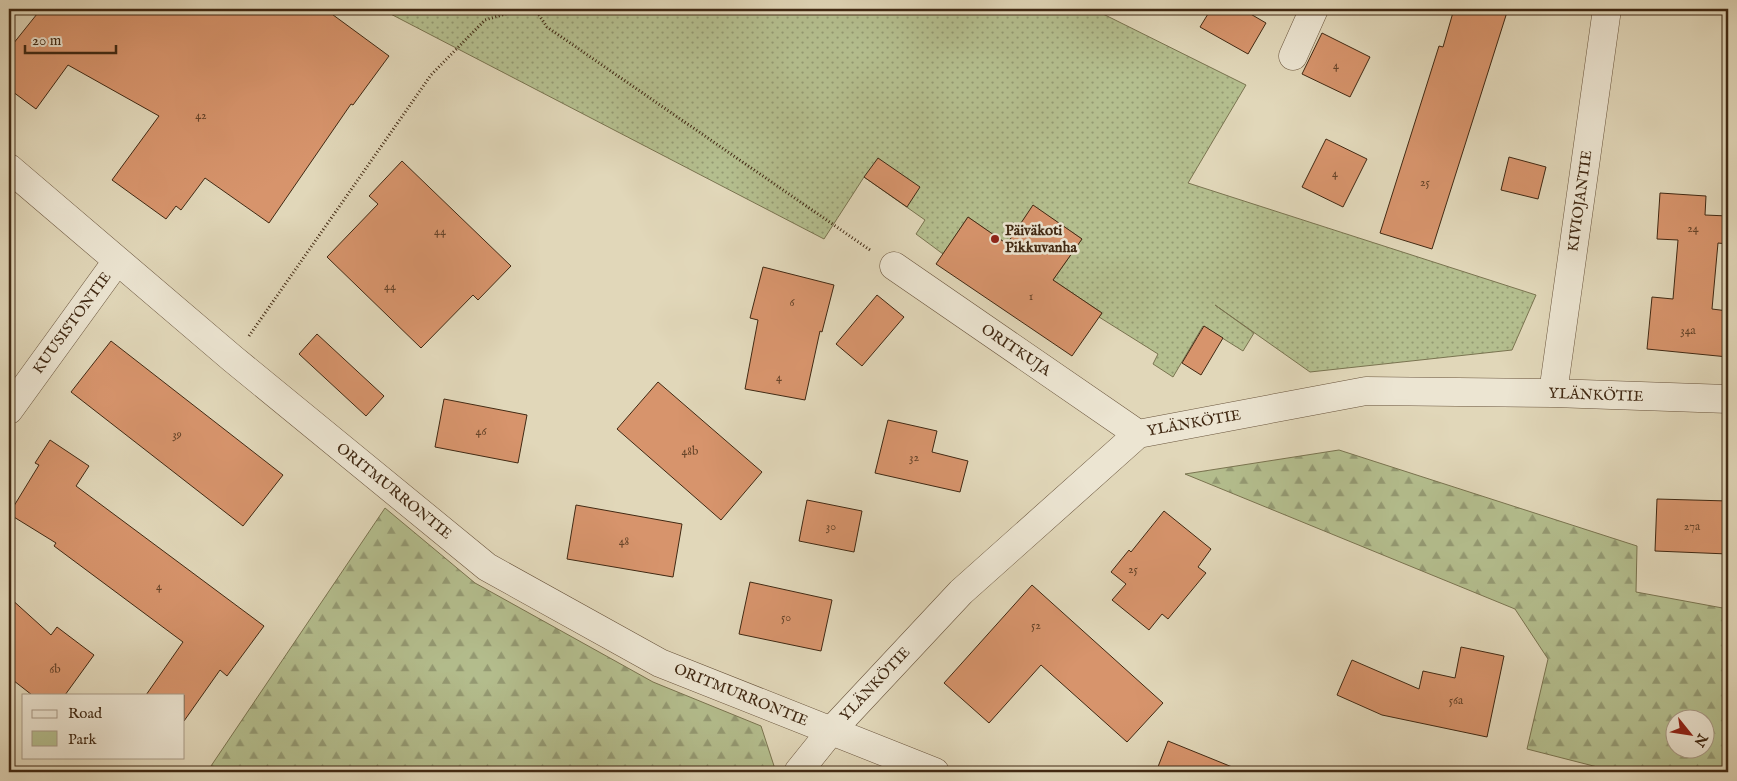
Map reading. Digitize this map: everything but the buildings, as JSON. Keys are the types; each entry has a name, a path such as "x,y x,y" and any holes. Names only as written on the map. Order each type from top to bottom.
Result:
{"street":[{"path":"1293,56 1314,9"},
{"name":"KIVIOJANTIE","path":"1553,393 1607,9"},
{"name":"ORITMURRONTIE","path":"9,168 233,359 487,567 660,663 935,772"},
{"name":"KUUSISTONTIE","path":"9,410 117,261"},
{"name":"ORITKUJA","path":"894,266 1138,434"},
{"name":"YLÄNKÖTIE","path":"798,772 831,731 961,592 1138,434 1366,391 1553,393 1728,399"}],"path":[{"path":"233,359 431,75 484,20 522,9"},
{"path":"536,9 547,27 894,266"}],"green space":[{"path":"381,9 1093,9 1246,85 1188,183 1536,295 1512,350 1310,372 1215,305 1254,333 1243,351 1203,326 1173,377 1153,364 1158,354 1099,317 1102,313 1053,280 1082,239 1033,206 1007,244 968,217 943,254 916,234 925,220 864,177 824,239"},
{"path":"1339,450 1637,546 1636,592 1728,609 1728,772 1617,772 1527,749 1548,659 1515,609 1185,474"},
{"path":"385,508 475,583 653,682 761,726 776,772 220,772 211,766"}],"place":[{"name":"Päiväkoti Pikkuvanha","path":"995,239"}]}
